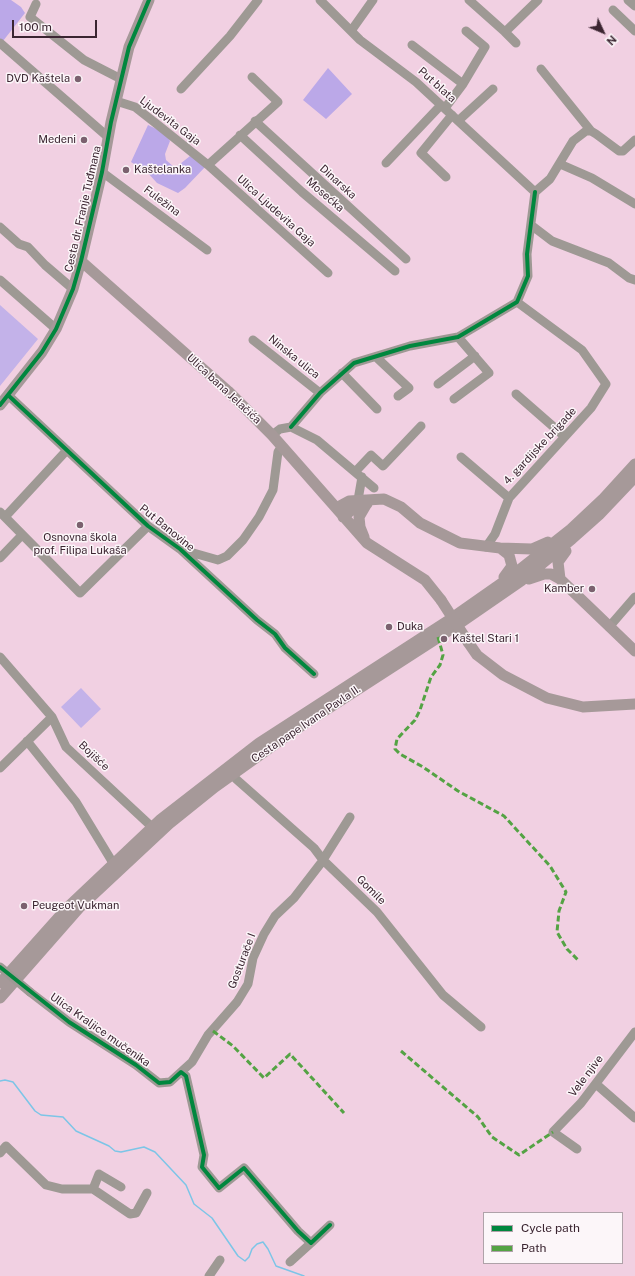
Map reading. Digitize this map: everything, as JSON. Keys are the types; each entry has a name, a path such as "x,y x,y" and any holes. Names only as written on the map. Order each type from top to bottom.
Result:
{"main road":[{"name":"Cesta dr. Franje Tuđmana","path":"0,405 9,396 42,352 56,329 73,289 102,172 108,137 129,47 149,0"},
{"name":"Ulica bana Jelačića","path":"81,261 228,391 272,435 367,543 425,580 441,600 477,655 502,675 547,698 583,707 635,704"},
{"name":"Cesta pape Ivana Pavla II.","path":"0,998 33,958 79,908 142,848 210,791 292,732 457,625 521,581 572,534 635,464"},
{"name":"Cesta pape Ivana Pavla II.","path":"0,983 68,907 113,863 152,826 217,774 260,743 489,592 528,563 599,515 635,477"},
{"path":"339,512 353,510 375,493 391,501 420,524 460,543 500,548 536,548 572,534"},
{"path":"362,503 360,527 367,543"},
{"path":"560,579 558,562 572,534"},
{"path":"489,592 507,574 512,566 509,555 500,548"},
{"path":"521,581 544,574 560,579 635,652"}],"street":[{"path":"181,89 230,36 258,0"},
{"name":"Put blata","path":"320,0 351,32 394,65 443,107 535,192"},
{"path":"351,32 373,0"},
{"path":"469,0 516,43"},
{"path":"505,32 538,0"},
{"path":"628,0 635,6"},
{"path":"36,4 30,17 84,60 121,79"},
{"path":"612,10 635,31"},
{"path":"386,163 443,107 464,84 485,48 466,31"},
{"path":"0,43 108,137"},
{"path":"412,45 464,84"},
{"path":"541,69 591,131 619,151 623,151 634,142"},
{"path":"208,165 255,121 278,102 252,77"},
{"path":"446,177 421,153 455,118 493,89"},
{"name":"Ljudevita Gaja","path":"116,101 135,107 208,165"},
{"name":"Dinarska","path":"255,121 406,259"},
{"path":"291,427 320,393 354,363 410,346 458,337 517,302 528,276 527,254 535,192 550,179 573,141 586,131 591,131"},
{"name":"Mosećka","path":"240,135 302,192 395,271"},
{"path":"560,164 592,178 620,197 635,204"},
{"name":"Ulica Ljudevita Gaja","path":"208,165 328,273"},
{"name":"Fuležina","path":"102,172 207,250"},
{"path":"531,225 552,241 609,264 629,278 635,280"},
{"path":"0,227 19,244 28,247 44,265 73,289"},
{"path":"0,280 56,329"},
{"name":"4. gardijske brigade","path":"486,547 495,534 509,498 591,408 606,384 582,350 517,302"},
{"path":"454,399 489,373 458,337"},
{"name":"Ninska ulica","path":"253,340 320,393"},
{"path":"438,384 475,356"},
{"path":"376,357 409,388 398,396"},
{"path":"342,373 377,410"},
{"path":"516,394 564,436"},
{"name":"Put Banovine","path":"9,396 148,526 180,549 274,634 285,648 314,674"},
{"path":"362,503 359,474 371,455 383,466 421,426"},
{"path":"272,435 280,429 291,427 317,440 359,474 375,493"},
{"path":"180,549 218,560 227,556 243,540 259,517 273,490 278,452 282,446"},
{"path":"68,450 2,514 80,593 148,526"},
{"path":"461,457 509,498"},
{"path":"0,558 22,535"},
{"path":"609,627 635,597"},
{"name":"Bojišće","path":"0,657 52,717 66,747 152,826"},
{"path":"0,768 52,717"},
{"path":"27,741 76,802 113,863"},
{"name":"Gomile","path":"236,779 314,848 322,860 377,912 443,995 480,1027"},
{"name":"Gosturače I","path":"181,1072 192,1062 208,1035 237,1002 248,984 253,958 264,934 275,916 294,898 322,860 350,817"},
{"name":"Ulica Kraljice mučenika","path":"0,967 69,1022 136,1065 159,1084 170,1082 181,1072"},
{"name":"Vele njive","path":"577,1149 553,1132 581,1103 635,1032"},
{"path":"181,1072 186,1076 198,1127 204,1155 202,1167 219,1188 244,1168 298,1231 311,1243"},
{"path":"596,1084 635,1118"},
{"path":"0,1153 6,1146 46,1185 62,1189 93,1189 130,1214 136,1213 147,1193"},
{"path":"93,1189 99,1174 121,1187"},
{"path":"290,1262 330,1225"},
{"path":"210,1276 220,1260"}],"shaded area":[{"path":"0,0 11,0 21,7 25,13 3,41 0,39"},
{"path":"328,68 352,94 326,119 303,100"},
{"path":"148,125 165,133 170,141 165,154 166,160 175,168 190,156 206,166 185,188 178,193 157,183 147,172 131,162"},
{"path":"0,305 38,339 0,386"},
{"path":"81,688 101,709 81,728 61,707"}],"waterway":[{"path":"0,1081 5,1080 13,1082 35,1111 41,1115 63,1117 76,1131 109,1146 115,1151 121,1152 144,1147 155,1152 186,1185 194,1204 212,1218 238,1256 245,1261 249,1257 252,1249 257,1244 263,1242 276,1266 304,1276"}],"marked path":[{"path":"438,637 443,655 440,665 431,677 415,720 397,739 395,749 400,754 423,767 458,791 504,816 550,866 566,892 559,911 557,932 567,949 579,961"},
{"path":"213,1031 233,1046 264,1078 290,1054 344,1113"},
{"path":"401,1051 478,1117 492,1137 519,1155 553,1132"}],"cycle path":[{"path":"0,405 42,352 56,329 73,289 102,172 111,122 129,47 149,0"},
{"path":"291,427 320,393 354,363 410,346 458,337 517,302 528,276 527,254 535,192"},
{"path":"9,396 148,526 180,549 257,620 275,634 285,648 314,674"},
{"path":"0,967 69,1022 136,1065 159,1083 170,1082 181,1072 186,1076 204,1155 202,1167 219,1188 244,1168 298,1231 311,1243 330,1225"}],"place":[{"name":"DVD Kaštela","path":"78,79"},
{"name":"Medeni","path":"84,140"},
{"name":"Kaštelanka","path":"126,170"},
{"name":"Osnovna škola prof. Filipa Lukaša","path":"80,525"},
{"name":"Kamber","path":"592,589"},
{"name":"Duka","path":"389,627"},
{"name":"Kaštel Stari 1","path":"444,639"},
{"name":"Peugeot Vukman","path":"24,906"}]}
